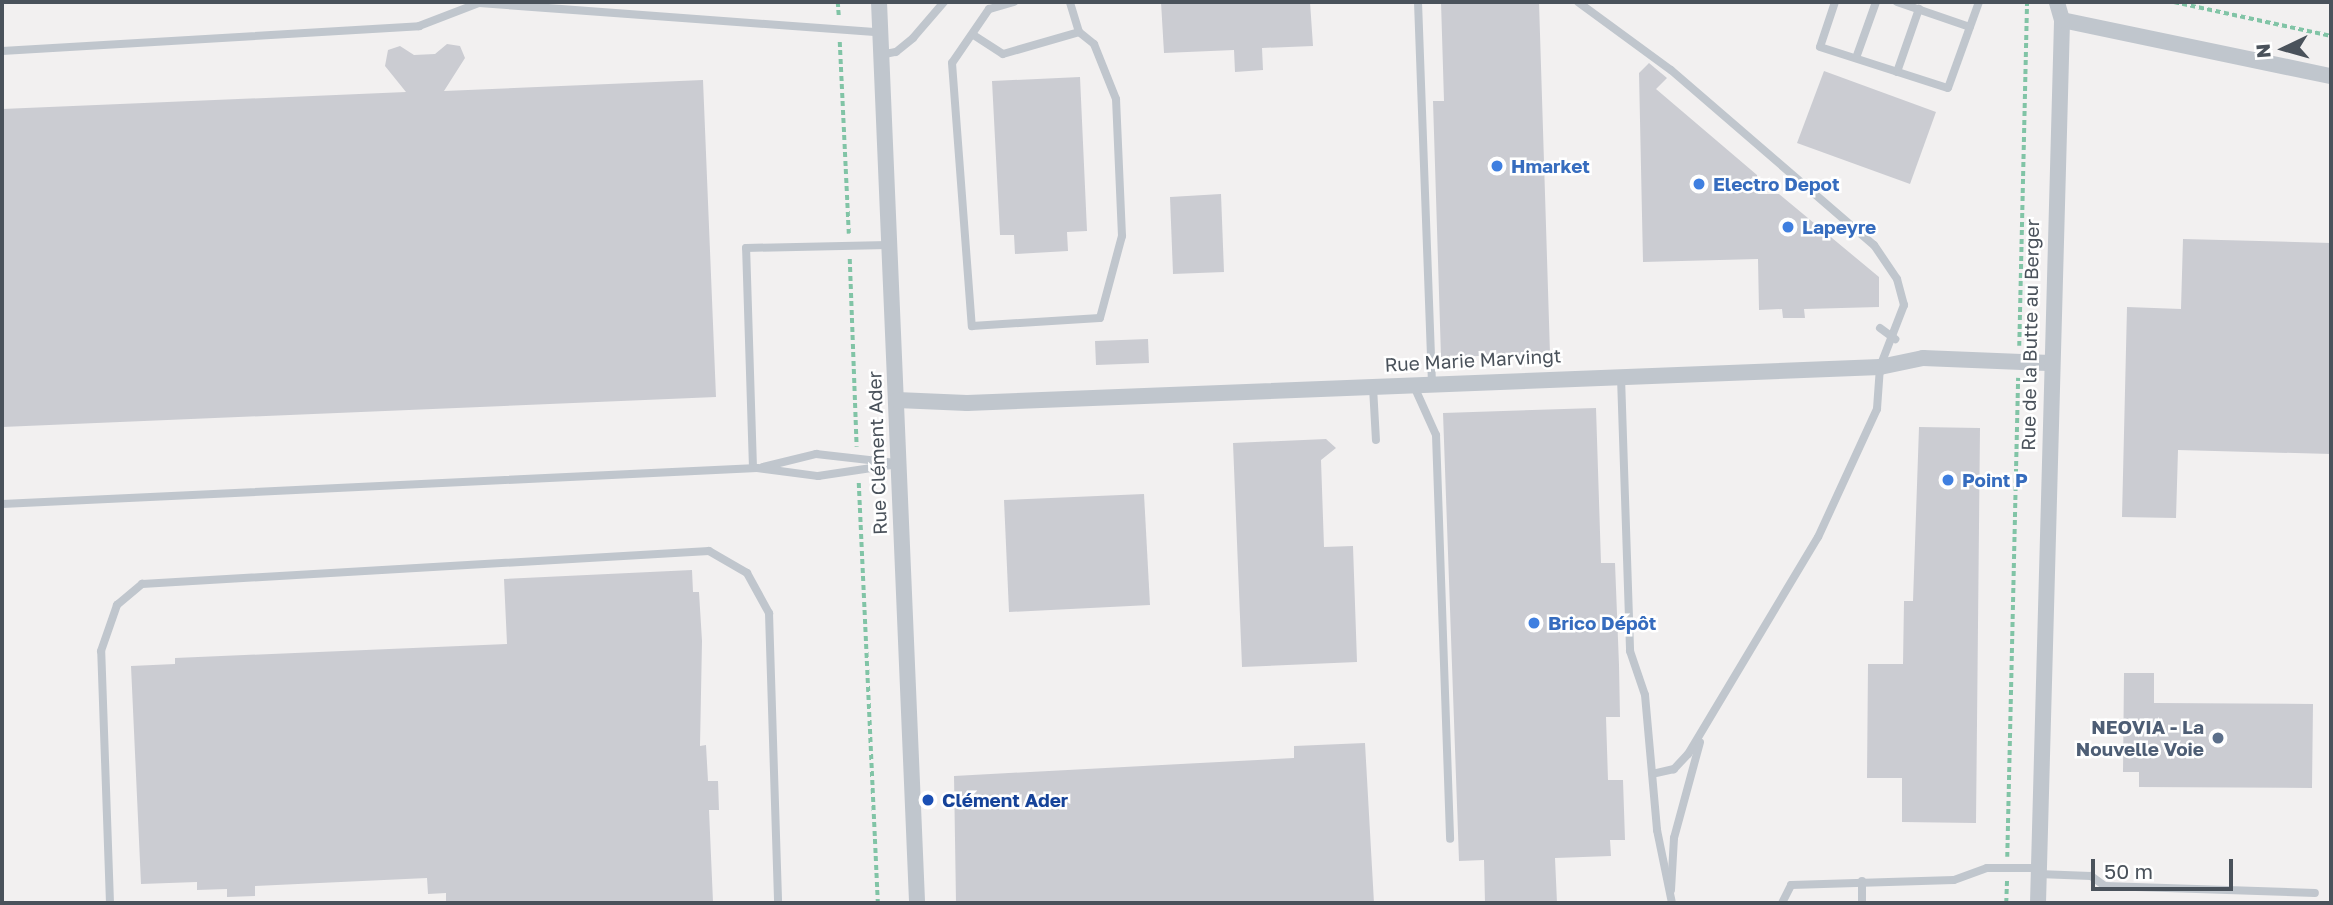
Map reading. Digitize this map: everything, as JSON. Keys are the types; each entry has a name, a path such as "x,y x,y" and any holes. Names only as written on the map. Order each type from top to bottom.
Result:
{"street":[{"name":"Rue Clément Ader","path":"879,2 878,32 897,400 917,903"},
{"name":"Rue de la Butte au Berger","path":"2038,903 2050,363 2062,20 2057,2"},
{"path":"2062,20 2331,76"},
{"name":"Rue Marie Marvingt","path":"897,400 967,403 1373,387 1432,381 1880,367 1923,358 2050,363"}],"lane":[{"path":"880,55 896,52 913,38 944,2"},
{"path":"1014,2 989,9 975,36 955,54 953,63 972,326 1100,318 1122,236 1116,99 1094,44 1079,32 1070,2"},
{"path":"1418,2 1432,381"},
{"path":"1578,2 1671,70 1874,246 1897,279 1904,305 1895,339 1880,367 1877,409 1840,495 1682,763 1653,774"},
{"path":"1835,2 1820,47 1948,88 1979,2"},
{"path":"1856,58 1876,2"},
{"path":"1897,2 1970,27"},
{"path":"2,51 159,37 419,26 479,3 878,32"},
{"path":"1897,72 1919,9"},
{"path":"975,36 1003,54 1079,32"},
{"path":"755,468 746,248 888,245"},
{"path":"1880,328 1895,339"},
{"path":"1620,374 1630,651 1645,695 1671,902"},
{"path":"1411,382 1436,435 1450,839"},
{"path":"1373,387 1376,440"},
{"path":"755,468 816,454 898,464"},
{"path":"2,504 755,468 818,476 898,464"},
{"path":"110,903 101,651 117,605 142,584 709,551 747,573 769,613 778,903"},
{"path":"1671,902 1674,838 1702,732"},
{"path":"1782,903 1791,885 1954,880 2007,866 2091,876 2105,886 2315,893"},
{"path":"1862,903 1863,881"}],"path":[{"path":"2006,903 2027,2"},
{"path":"2174,2 2331,36"}],"building":[{"path":"1161,2 1310,2 1313,46 1262,48 1263,70 1235,72 1234,50 1164,53"},
{"path":"1441,2 1539,2 1550,354 1441,357 1433,101 1444,101"},
{"path":"447,44 460,46 465,58 444,91 703,80 716,397 2,427 2,109 406,92 385,66 388,50 400,46 414,55 435,54"},
{"path":"1649,63 1667,78 1656,89 1757,175 1758,194 1779,194 1879,277 1879,307 1804,309 1805,318 1783,318 1782,309 1759,310 1758,259 1643,262 1639,73"},
{"path":"1824,71 1936,112 1910,184 1797,143"},
{"path":"1080,77 1087,231 1067,232 1068,251 1015,254 1014,235 1000,235 992,81"},
{"path":"1221,194 1224,272 1173,274 1170,197"},
{"path":"2183,239 2331,243 2331,454 2178,450 2176,518 2122,517 2127,307 2181,309"},
{"path":"1148,339 1149,363 1096,365 1095,341"},
{"name":"Brico Dépôt","path":"1596,408 1601,563 1615,563 1619,665 1620,717 1606,717 1608,780 1623,780 1625,840 1610,840 1611,856 1555,858 1557,903 1485,903 1484,860 1459,861 1443,413"},
{"path":"1919,427 1980,428 1976,823 1902,822 1902,778 1867,778 1868,664 1903,664 1904,601 1913,601"},
{"path":"1326,439 1336,448 1321,460 1324,547 1353,546 1357,662 1242,667 1233,443"},
{"path":"1144,494 1150,605 1009,612 1004,500"},
{"path":"692,570 693,592 699,592 702,641 700,746 706,745 708,781 718,781 719,810 709,810 713,902 446,903 446,893 428,894 427,878 255,886 255,896 227,897 227,889 197,890 197,882 141,884 131,666 175,664 175,658 507,644 504,579"},
{"name":"NEOVIA - La Nouvelle Voie","path":"2124,673 2154,673 2154,703 2313,704 2312,788 2139,787 2139,772 2123,772"},
{"path":"1365,743 1374,903 956,903 954,776 1294,758 1294,746"}],"place":[{"name":"Hmarket","path":"1497,166"},
{"name":"Electro Depot","path":"1699,184"},
{"name":"Lapeyre","path":"1788,227"},
{"name":"Point P","path":"1948,480"},
{"name":"Brico Dépôt","path":"1534,623"},
{"name":"NEOVIA - La Nouvelle Voie","path":"2218,738"},
{"name":"Clément Ader","path":"928,800"}]}
